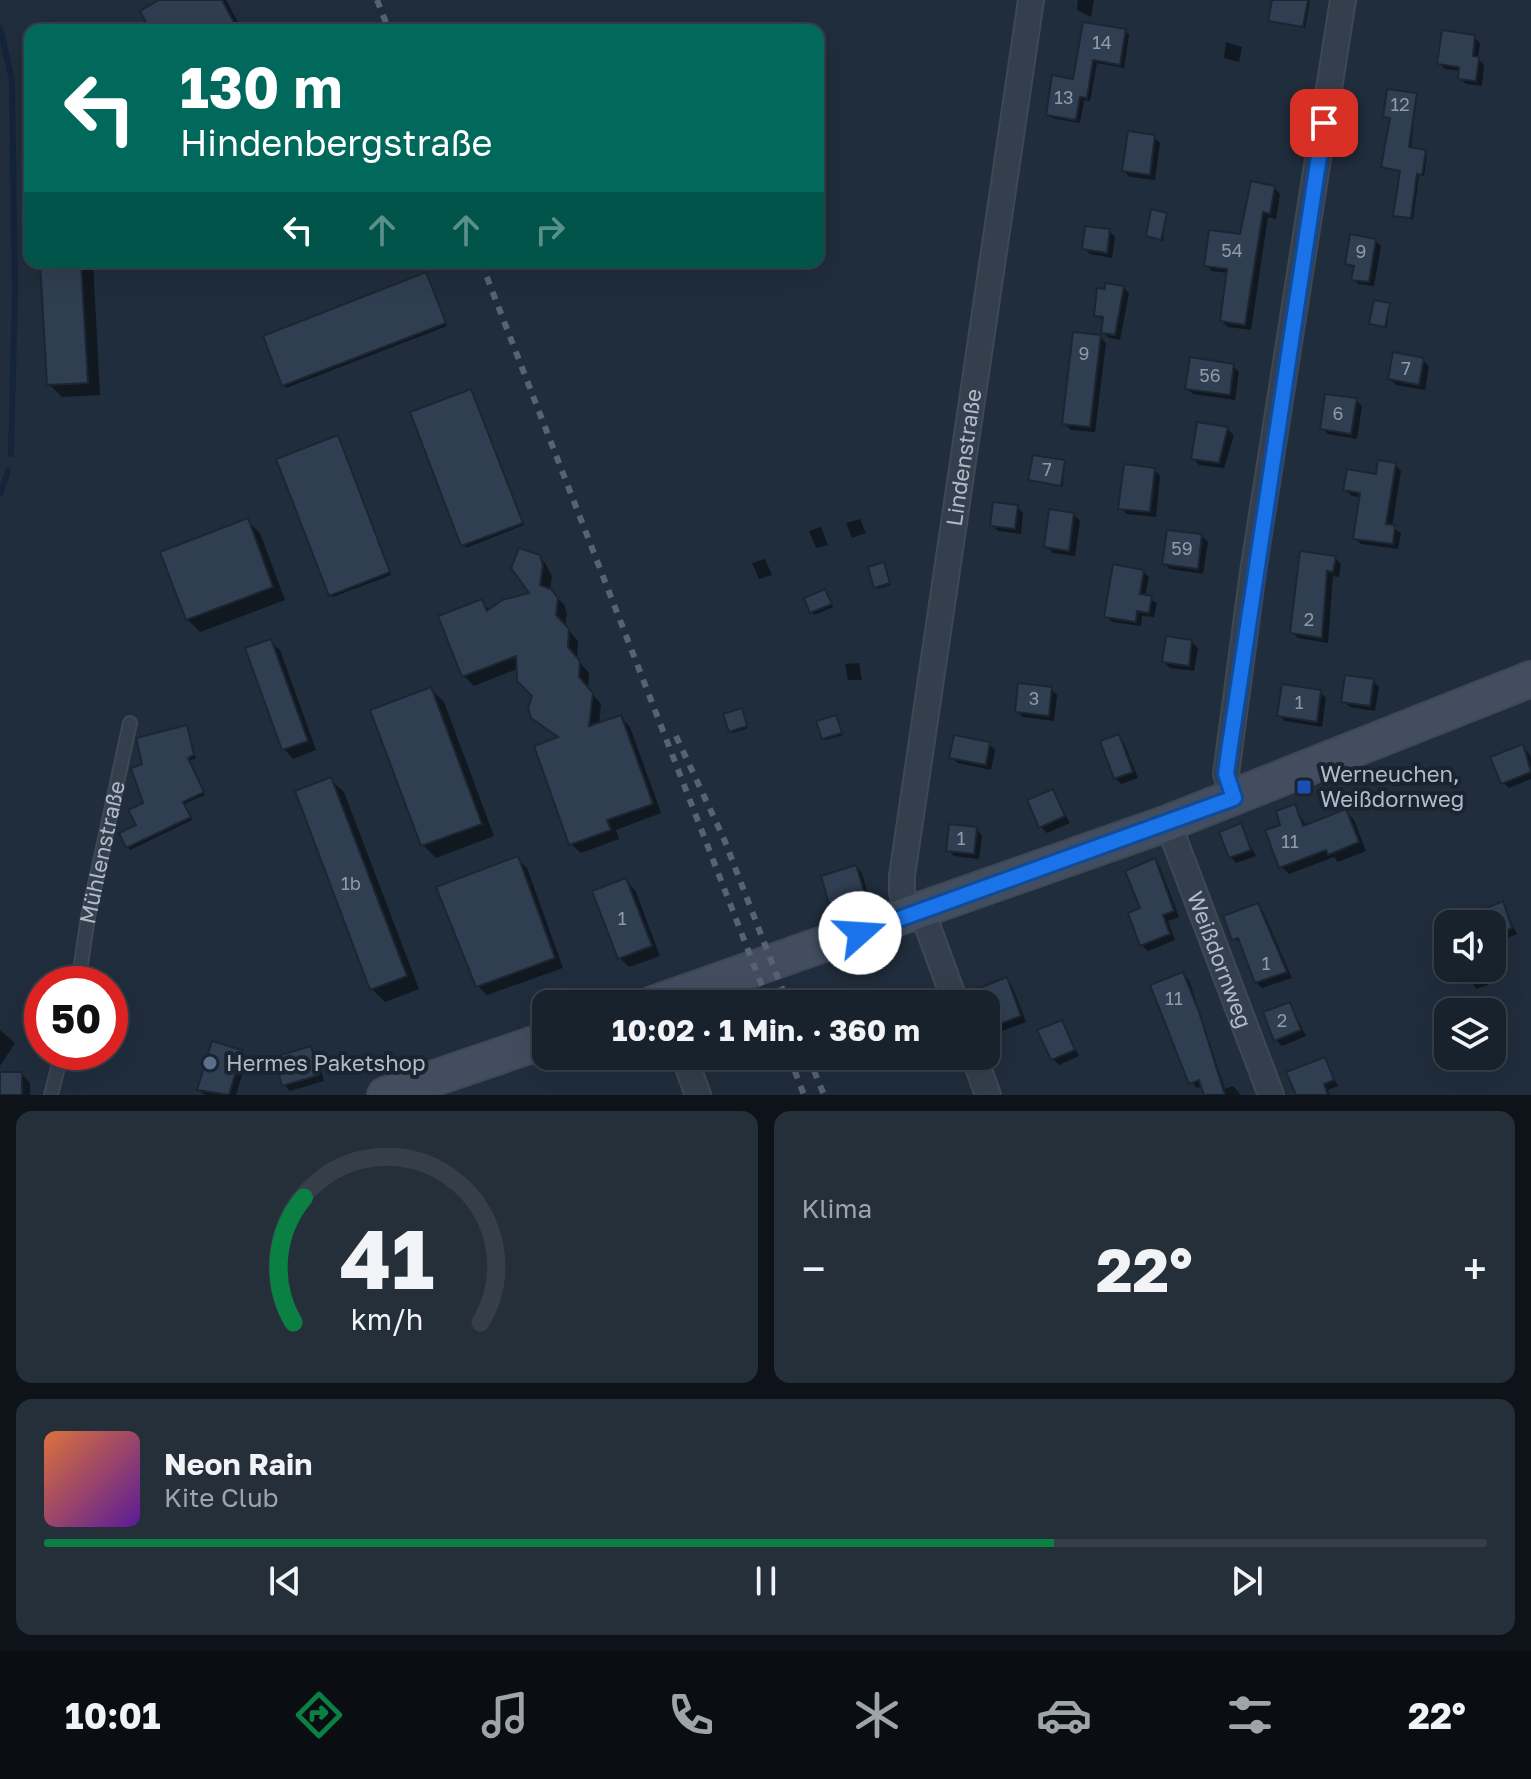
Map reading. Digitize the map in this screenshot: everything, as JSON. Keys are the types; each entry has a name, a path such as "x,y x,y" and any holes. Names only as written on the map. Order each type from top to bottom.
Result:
{"main road":[{"path":"698,990 1168,823 1531,679"},
{"path":"385,1095 532,1045"}],"street":[{"name":"Lindenstraße","path":"950,990 916,914 902,892 902,876 1031,0"},
{"path":"1234,798 1226,774 1232,727 1343,0"},
{"name":"Weißdornweg","path":"1168,823 1271,1095"},
{"path":"689,1070 698,1095"},
{"path":"979,1070 988,1095"}],"lane":[{"name":"Mühlenstraße","path":"81,966 88,917 130,723"},
{"path":"51,1095 57,1070"}],"building":[{"path":"159,0 222,0 235,24 147,24 140,11"},
{"path":"1272,0 1308,0 1303,27 1268,21"},
{"path":"1083,22 1126,29 1120,65 1093,60 1087,98 1080,97 1076,120 1046,115 1052,75 1073,79"},
{"path":"1442,30 1475,35 1473,56 1479,57 1476,81 1458,79 1459,67 1437,64"},
{"path":"1387,89 1417,93 1409,147 1426,150 1422,175 1417,174 1411,218 1393,216 1400,171 1381,167 1390,118 1383,117"},
{"path":"1128,131 1155,135 1150,175 1122,171"},
{"path":"1251,181 1275,186 1270,214 1263,212 1245,325 1220,321 1227,269 1204,266 1209,230 1240,234"},
{"path":"1151,209 1167,213 1161,240 1146,236"},
{"path":"1085,226 1110,229 1107,253 1082,249"},
{"path":"1350,234 1376,239 1369,282 1351,280 1354,266 1345,264"},
{"path":"40,268 81,268 88,383 47,385"},
{"path":"426,272 446,323 282,386 263,336"},
{"path":"1105,283 1124,286 1115,335 1101,333 1103,317 1094,316 1097,288 1105,289"},
{"path":"1374,300 1390,303 1385,327 1369,324"},
{"path":"1073,332 1101,335 1090,427 1062,424"},
{"path":"1393,352 1424,358 1419,385 1388,379"},
{"path":"1190,357 1234,364 1230,395 1185,389"},
{"path":"471,389 523,523 461,546 410,412"},
{"path":"1325,394 1357,398 1351,434 1320,429"},
{"path":"1197,422 1228,427 1219,463 1191,459"},
{"path":"338,435 390,572 329,596 276,459"},
{"path":"1033,455 1065,460 1061,486 1028,480"},
{"path":"1378,460 1396,463 1386,524 1395,525 1393,544 1353,539 1360,493 1343,490 1347,469 1376,474"},
{"path":"1124,464 1155,468 1150,512 1118,509"},
{"path":"993,502 1018,505 1015,529 990,526"},
{"path":"1049,509 1074,513 1069,551 1044,547"},
{"path":"248,518 273,587 186,620 160,552"},
{"path":"1167,530 1202,534 1198,569 1162,564"},
{"path":"519,548 540,555 543,565 540,585 551,589 558,598 556,615 569,629 568,647 580,661 579,677 593,693 589,726 621,715 653,804 607,820 611,830 569,845 534,746 558,737 531,718 528,708 532,696 517,681 516,656 462,677 438,616 482,599 487,611 502,600 529,593 511,568"},
{"path":"1300,551 1336,556 1333,572 1327,571 1322,638 1290,633"},
{"path":"884,562 890,583 874,588 868,567"},
{"path":"1113,564 1144,570 1140,594 1152,596 1149,613 1137,611 1136,622 1104,617"},
{"path":"825,589 832,604 810,613 804,598"},
{"path":"1166,636 1192,640 1189,666 1162,662"},
{"path":"271,639 308,741 282,750 245,648"},
{"path":"1345,675 1374,679 1370,706 1341,702"},
{"path":"1018,683 1052,687 1049,716 1015,712"},
{"path":"1282,684 1321,690 1317,722 1277,716"},
{"path":"431,687 482,824 421,846 370,710"},
{"path":"742,708 747,726 729,732 723,714"},
{"path":"836,715 842,733 822,739 816,721"},
{"path":"187,725 194,755 188,758 204,792 183,802 191,817 126,848 119,833 136,825 128,810 143,803 131,768 142,764 136,738"},
{"path":"1119,734 1133,772 1114,779 1100,741"},
{"path":"954,735 990,742 986,765 949,758"},
{"path":"1523,744 1531,772 1501,784 1490,757"},
{"path":"331,777 407,976 370,990 295,791"},
{"path":"1053,789 1065,816 1039,828 1027,800"},
{"path":"1295,804 1303,826 1346,809 1359,842 1328,855 1326,850 1279,868 1265,830 1280,825 1276,811"},
{"path":"1241,823 1251,850 1229,858 1219,832"},
{"path":"949,824 977,827 974,854 946,851"},
{"path":"518,856 555,958 476,987 436,887"},
{"path":"1155,858 1174,911 1163,915 1170,934 1140,946 1128,913 1140,908 1125,871"},
{"path":"856,865 865,894 829,904 821,876"},
{"path":"626,878 652,946 618,959 592,891"},
{"path":"1503,901 1506,910 1482,910"},
{"path":"1258,903 1287,972 1255,983 1238,938 1232,940 1223,916"},
{"path":"1506,910 1512,928 1506,930"},
{"path":"1183,972 1225,1095 1204,1095 1199,1080 1189,1084 1150,985"},
{"path":"1007,977 1021,1016 1000,1024 1000,990 977,989"},
{"path":"1290,1002 1301,1030 1274,1041 1263,1012"},
{"path":"1062,1020 1075,1050 1051,1060 1037,1030"},
{"path":"212,1041 242,1050 229,1095 197,1090"},
{"path":"311,1046 319,1075 282,1086 274,1057"},
{"path":"1325,1057 1334,1080 1324,1084 1328,1095 1296,1095 1286,1072"},
{"path":"0,1072 22,1072 22,1095 0,1095"}],"waterway":[{"path":"0,28 12,80 15,292 11,454"},
{"path":"0,494 8,471"}],"railway":[{"path":"377,0 387,24"},
{"path":"483,268 764,990"},
{"path":"676,736 724,839 783,990"},
{"path":"794,1070 804,1095"},
{"path":"814,1070 824,1095"}],"place":[{"name":"Werneuchen, Weißdornweg","path":"1304,787"},
{"name":"Hermes Paketshop","path":"210,1063"}],"route":[{"path":"860,933 1234,798 1226,774 1253,572 1324,123"}]}
